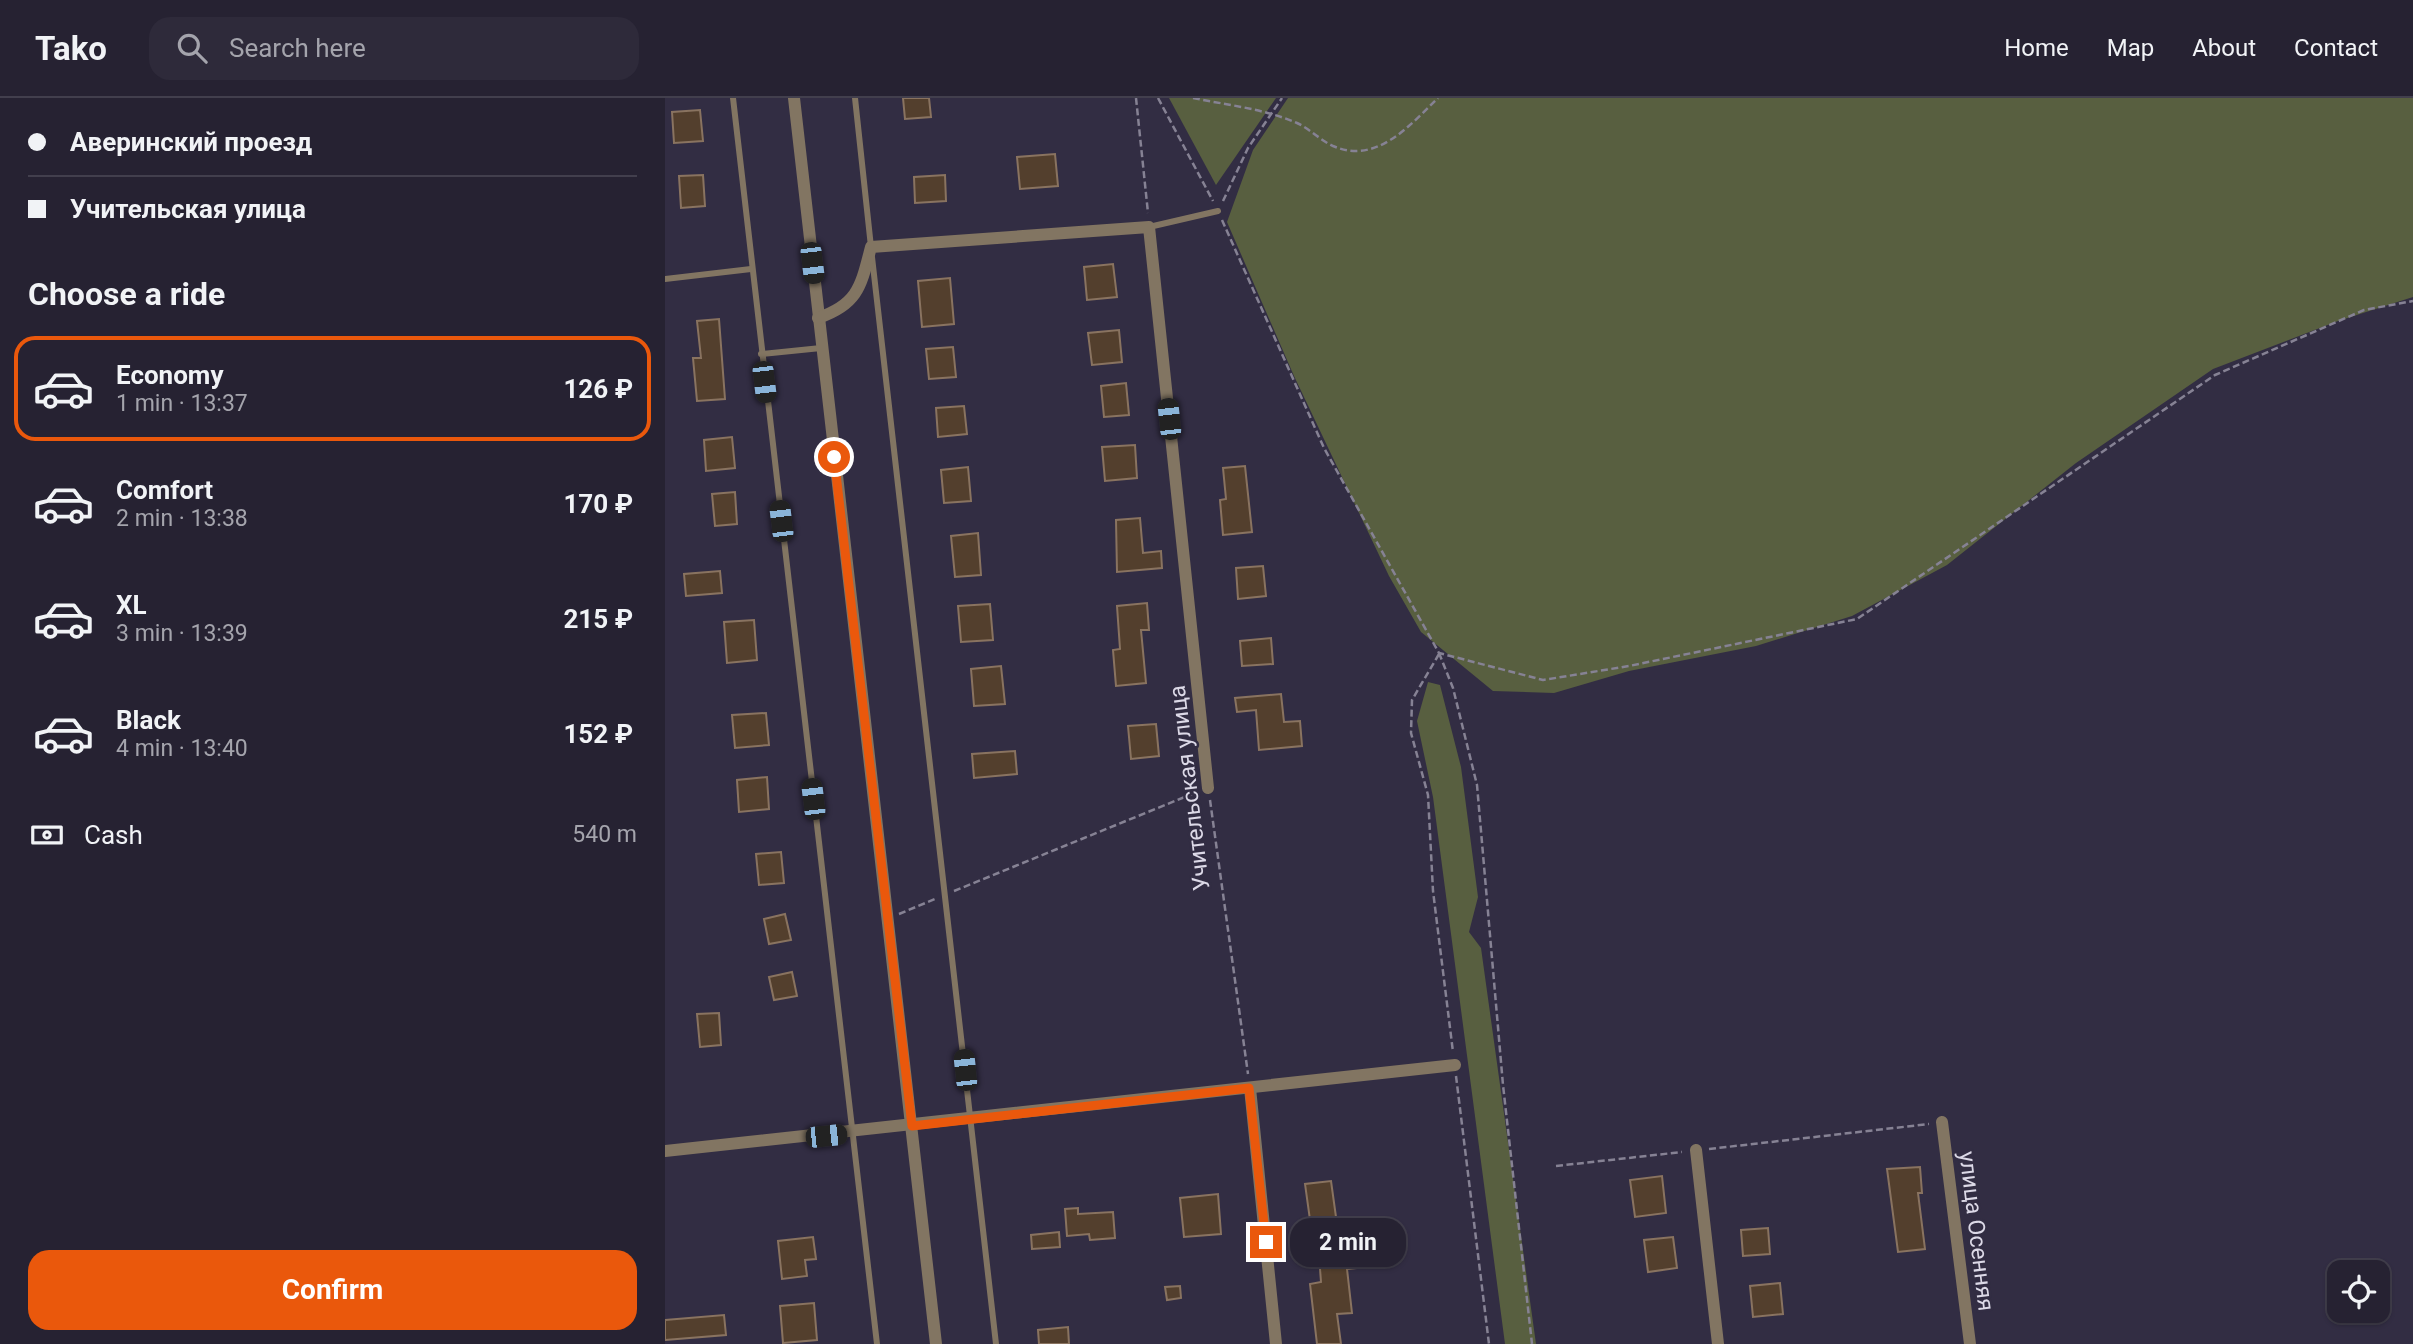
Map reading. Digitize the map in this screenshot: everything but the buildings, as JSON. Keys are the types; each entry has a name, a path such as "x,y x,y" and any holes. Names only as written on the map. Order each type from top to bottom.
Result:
{"street":[{"path":"793,98 936,1344"},
{"path":"818,318 838,311 859,290 871,247 1149,227"},
{"name":"Учительская улица","path":"1149,227 1208,788"},
{"path":"665,1151 853,1133 1455,1065"},
{"path":"1249,1088 1276,1344"},
{"name":"улица Осенняя","path":"1942,1122 1970,1344"},
{"path":"1696,1150 1718,1344"}],"lane":[{"path":"733,98 877,1344"},
{"path":"855,98 996,1344"},
{"path":"1149,227 1218,211"},
{"path":"665,279 751,269"},
{"path":"761,354 821,348"}],"path":[{"path":"1136,98 1149,227"},
{"path":"1158,98 1218,211 1324,448 1439,653 1453,688 1477,785 1503,1085 1532,1344"},
{"path":"1193,98 1298,123 1335,146 1378,147 1397,138 1438,98"},
{"path":"1218,211 1248,148 1282,98"},
{"path":"1439,653 1543,680 1629,666 1857,619 2215,375 2364,310 2413,301"},
{"path":"1439,653 1412,700 1411,733 1428,795 1433,891 1489,1344"},
{"path":"887,918 1208,788"},
{"name":"Учительская улица","path":"1208,788 1249,1088"},
{"path":"1556,1166 1942,1122"}],"green space":[{"path":"1169,98 1276,98 1216,185"},
{"path":"1288,98 2413,98 2413,297 2338,321 2213,369 2076,463 1947,565 1852,616 1756,646 1629,671 1554,693 1493,691 1421,632 1389,576 1294,376 1227,222 1253,150"},
{"path":"1428,682 1440,685 1461,767 1478,897 1469,932 1481,948 1536,1344 1505,1344 1433,797 1417,721"}],"route":[{"path":"834,457 912,1126 1249,1088 1266,1242"}]}
